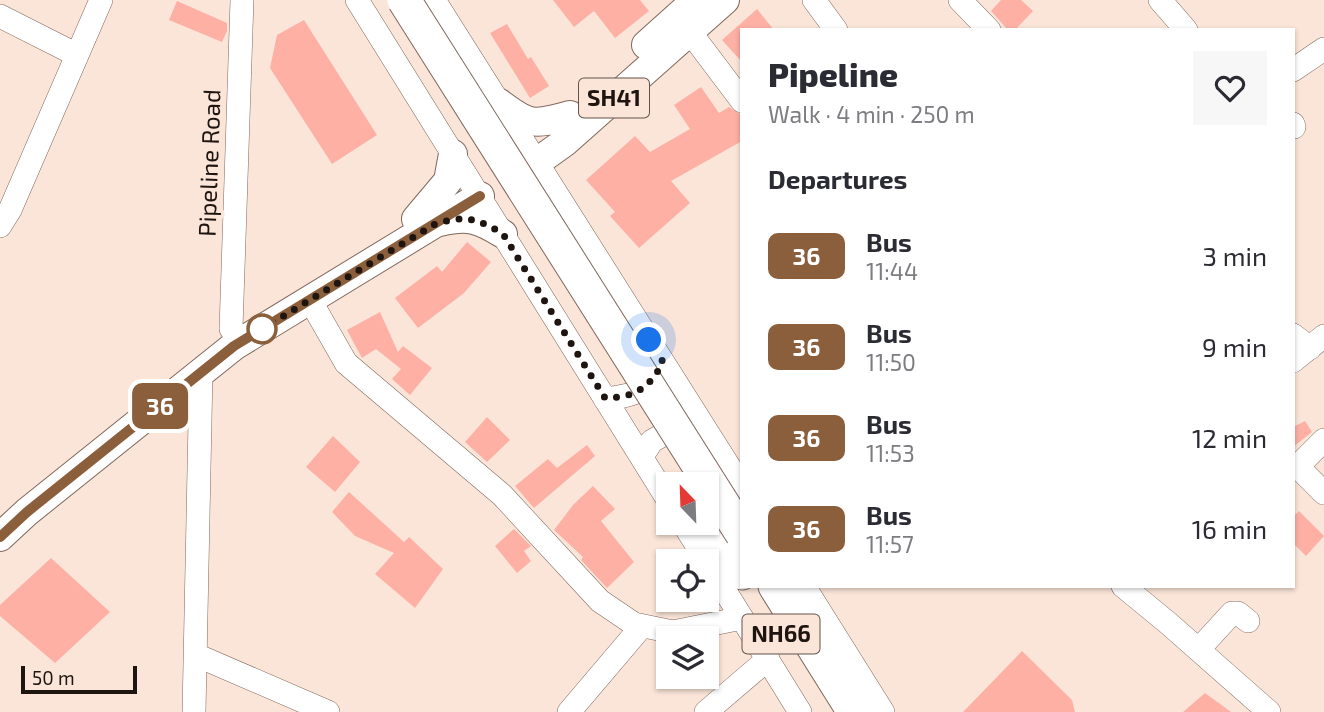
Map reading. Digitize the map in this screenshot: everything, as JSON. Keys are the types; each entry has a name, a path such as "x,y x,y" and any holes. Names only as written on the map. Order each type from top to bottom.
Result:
{"highway":[{"path":"379,0 678,472"},
{"path":"404,0 740,531"},
{"path":"718,536 740,570"},
{"name":"NH66","path":"751,588 829,712"},
{"name":"NH66","path":"776,588 854,712"}],"main road":[{"name":"SH41","path":"532,155 570,115 696,0"},
{"name":"SH41","path":"532,155 565,142 725,0"},
{"path":"498,102 529,122 550,121 570,115"},
{"path":"0,537 27,512 234,346 310,300 425,221 448,181 453,154"},
{"path":"0,510 231,328 476,190"},
{"path":"425,221 476,219 503,234"}],"street":[{"path":"0,226 10,210 101,0"},
{"name":"Pipeline Road","path":"231,328 242,0"},
{"path":"357,0 656,480"},
{"path":"434,0 740,484"},
{"path":"814,0 835,28"},
{"path":"1160,0 1184,28"},
{"path":"973,4 988,28"},
{"path":"0,16 77,55"},
{"path":"690,32 740,98"},
{"path":"1295,70 1324,49"},
{"path":"310,300 346,363 502,495 600,601 634,624 673,632 742,618"},
{"path":"605,398 627,397 653,381 663,362"},
{"path":"194,712 201,372"},
{"path":"642,456 652,441 682,424 701,421"},
{"path":"1324,440 1304,460 1300,469 1324,493"},
{"path":"691,536 800,712"},
{"path":"805,588 883,712"},
{"path":"1125,588 1269,712"},
{"path":"1199,649 1232,613 1238,613 1248,621"},
{"path":"569,712 642,626"},
{"path":"196,655 328,712"},
{"path":"706,712 768,659"}],"building":[{"path":"553,0 640,0 649,11 615,38 594,11 574,27"},
{"path":"1001,0 1021,0 1033,11 1017,28 1006,28 991,11"},
{"path":"177,1 227,23 222,42 169,20"},
{"path":"757,9 772,28 740,28 740,60 722,40"},
{"path":"304,20 377,135 332,164 270,68 277,35"},
{"path":"507,24 528,59 531,57 549,86 530,98 490,33"},
{"path":"701,87 719,113 729,107 740,114 740,142 671,181 690,203 639,248 610,216 615,212 586,180 635,136 650,152 690,129 674,105"},
{"path":"467,242 491,262 464,293 418,328 395,298 437,266 442,272"},
{"path":"380,312 398,352 403,346 432,368 410,395 392,379 401,369 376,349 362,358 347,330"},
{"path":"487,417 510,440 487,462 465,442"},
{"path":"1305,421 1312,432 1295,445 1295,426"},
{"path":"333,436 360,462 335,492 306,467"},
{"path":"587,445 595,456 534,508 515,486 548,459 557,468"},
{"path":"593,486 615,509 601,521 634,562 607,588 581,560 583,557 554,530 573,505"},
{"path":"349,492 404,542 409,537 443,569 415,608 375,574 394,553 355,536 332,512"},
{"path":"1299,511 1324,536 1306,556 1295,545 1295,515"},
{"path":"514,529 531,546 524,551 531,561 517,573 495,546"},
{"path":"51,558 110,612 55,663 0,616 0,605"},
{"path":"1022,651 1072,700 1075,712 963,712"},
{"path":"1205,693 1231,712 1183,712"}],"bus line":[{"name":"36","path":"0,537 27,512 234,346 480,196"}],"route":[{"path":"262,329 435,224 461,218 476,219 503,234 605,398 627,397 653,381 663,362 649,340"}]}
